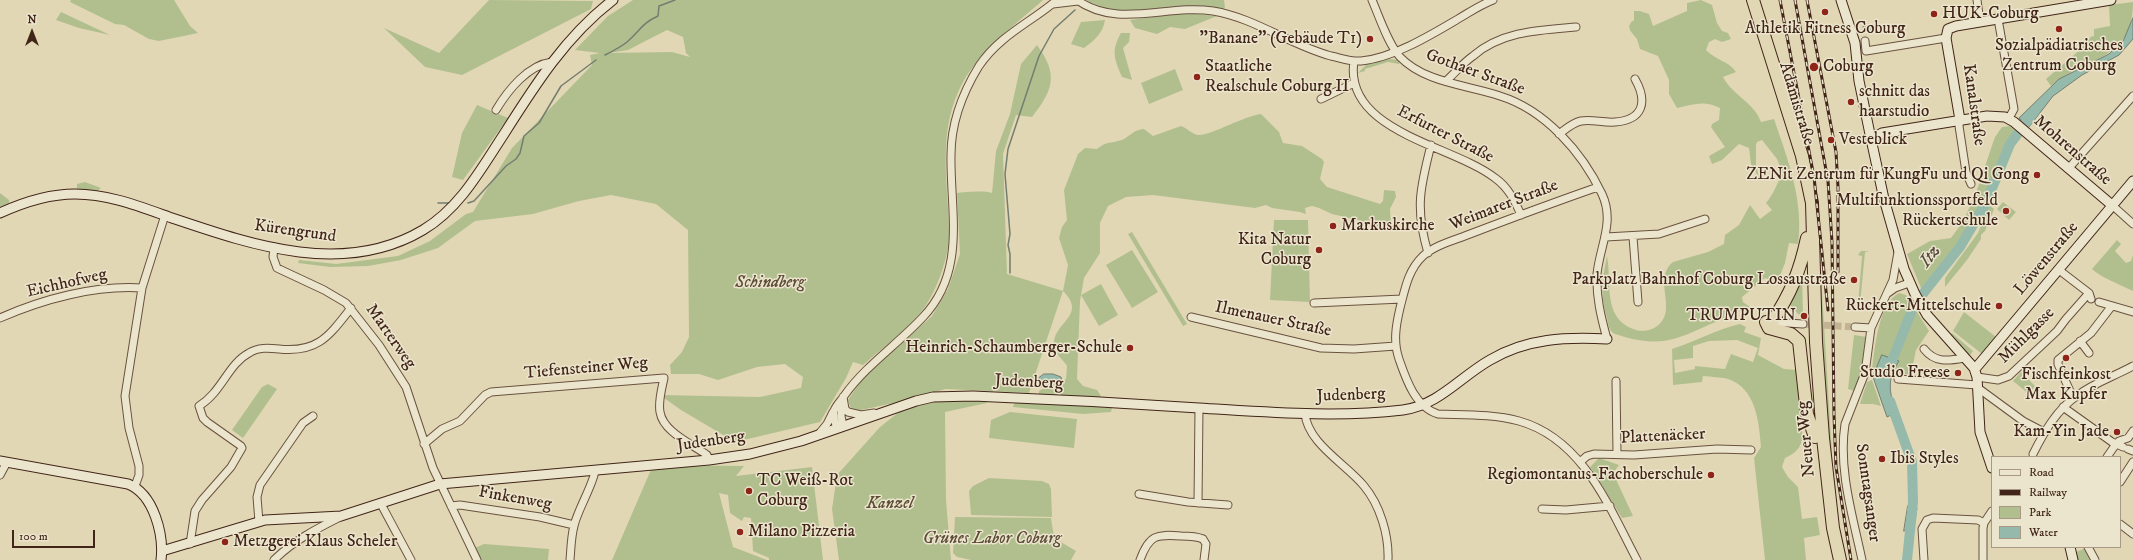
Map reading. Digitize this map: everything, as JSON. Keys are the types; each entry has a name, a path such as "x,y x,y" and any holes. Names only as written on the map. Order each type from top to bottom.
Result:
{"highway":[{"name":"Adamistraße","path":"1746,0 1800,177 1805,202 1809,318"},
{"name":"Adamistraße","path":"1753,0 1808,180 1814,223 1809,318"},
{"path":"1806,238 1801,266 1791,291 1769,322 1769,328 1790,334 1799,341 1807,414 1815,437"},
{"name":"Neuer Weg","path":"1809,318 1815,437 1820,482 1832,560"},
{"name":"Neuer Weg","path":"1809,318 1832,520 1840,560"}],"street":[{"path":"818,435 827,424 836,406 857,379 930,310 942,292 948,276 953,253 954,219 951,149 954,126 962,100 979,67 1000,42 1021,24 1055,1 1077,0 1097,10 1120,15 1188,9 1226,14 1252,22 1299,45 1324,54 1354,61 1368,60 1395,51 1493,0"},
{"path":"1372,0 1395,51"},
{"path":"1977,0 1980,22"},
{"path":"1865,41 1866,51 1947,33 1980,22 1998,18 2111,0"},
{"name":"Kürengrund","path":"0,213 43,198 77,194 107,197 234,238 314,254 351,254 389,246 424,229 447,211 466,191 552,62 574,35 607,2"},
{"path":"1842,4 1850,15 1860,42 1861,86 1871,139 1898,252 1909,283 1928,315 1964,358 1977,380 2023,421 2044,432"},
{"name":"Mohrenstraße","path":"1998,18 2014,109 2011,120"},
{"path":"1446,81 1473,55 1499,41 1530,31 1576,27"},
{"name":"Kanalstraße","path":"1947,33 1965,165 1971,184"},
{"name":"Gothaer Straße","path":"1395,51 1410,65 1446,81 1514,101 1537,114 1559,134 1576,153 1598,187 1607,211 1606,237 1598,265 1597,283 1598,306 1607,339"},
{"name":"Erfurter Straße","path":"1354,61 1352,72 1354,83 1364,102 1374,115 1397,130 1476,166 1497,178 1513,197 1520,215"},
{"path":"496,110 502,99 518,81 537,66 552,62"},
{"path":"1559,134 1576,122 1615,122 1634,117 1640,111 1643,102 1641,92 1635,79"},
{"path":"1321,99 1354,83"},
{"path":"2068,169 2133,96"},
{"name":"Mohrenstraße","path":"1871,139 1882,133 1997,115 2011,120 2133,224"},
{"path":"1428,253 1420,224 1420,200 1431,145"},
{"name":"Löwenstraße","path":"1977,380 2058,270 2133,182"},
{"name":"Weimarer Straße","path":"1422,405 1403,370 1396,346 1397,322 1407,280 1413,267 1428,253 1520,215 1598,187"},
{"path":"135,486 139,475 139,466 129,428 125,396 142,288 165,215"},
{"path":"1606,237 1633,236 1673,231 1705,219"},
{"path":"1633,236 1638,302"},
{"name":"Marterweg","path":"274,247 273,257 277,268 324,290 351,308 400,375 412,403 424,444 440,484 477,560"},
{"name":"Sonntagsanger","path":"1862,560 1845,474 1843,433 1845,424 1865,373 1872,328 1893,280 1898,252"},
{"name":"Mühlgasse","path":"1898,379 1998,380 2009,376 2047,342 2066,318 2090,296 2058,270"},
{"path":"1886,295 1895,288 1909,283"},
{"name":"Eichhofweg","path":"0,318 28,307 72,295 126,287 142,288"},
{"path":"1314,303 1402,299"},
{"path":"2099,302 2111,307 2133,312"},
{"path":"2073,398 2058,362 2061,356 2091,333 2111,307"},
{"path":"190,544 195,511 202,500 231,467 242,448 207,422 203,418 199,406 211,399 238,363 249,352 268,348 295,350 309,348 326,338 351,308"},
{"name":"Ilmenauer Straße","path":"1191,317 1321,348 1354,349 1396,346"},
{"path":"1769,322 1809,318"},
{"path":"1855,328 1872,328"},
{"name":"Judenberg","path":"162,557 190,544 259,522 279,518 320,521 381,504 440,484 710,460 750,454 818,435 933,397 961,396 1305,413 1364,413 1403,410 1422,405 1454,386 1489,360 1527,344 1563,338 1607,339"},
{"path":"2080,341 2089,353"},
{"path":"1924,349 1931,357 1937,359 1964,358"},
{"path":"2034,454 2044,432 2063,407 2073,398 2133,366"},
{"path":"1865,373 1873,375"},
{"name":"Tiefensteiner Weg","path":"424,444 442,429 460,422 485,395 491,392 664,378 660,410 662,420 675,433 707,455 710,460"},
{"path":"1977,380 1980,432 1991,465"},
{"path":"1616,381 1616,454"},
{"path":"843,397 845,409 851,414 886,412"},
{"path":"840,427 843,397"},
{"path":"1422,405 1430,412 1438,414 1497,417 1527,424 1550,436 1569,450 1580,462 1610,506 1637,560"},
{"path":"836,406 834,417 840,427"},
{"path":"2063,407 2124,446"},
{"path":"1198,503 1199,408"},
{"path":"1305,413 1310,431 1362,484 1374,502 1382,522 1388,560"},
{"path":"259,522 257,497 260,485 303,423 313,416"},
{"path":"2109,456 2124,446 2133,431"},
{"name":"Plattenäcker","path":"1580,462 1591,454 1634,455 1717,449 1751,450"},
{"path":"0,476 4,461 135,486 142,492 150,507 162,557 155,560"},
{"path":"2121,480 2133,462"},
{"path":"570,560 574,526 584,497 595,477 595,470"},
{"path":"1139,494 1198,503 1228,505"},
{"path":"381,504 411,560"},
{"name":"Finkenweg","path":"451,506 460,505 525,515 574,526"},
{"path":"1542,509 1566,510 1610,506"},
{"path":"1983,560 1984,523 1991,512"},
{"path":"1924,560 1922,529 1927,520 1933,518 1966,519 1978,520 1984,523"},
{"path":"274,560 286,548 320,521"},
{"path":"2121,525 2133,534"},
{"path":"1140,560 1144,549 1152,539 1167,535 1203,539 1206,544 1204,560"},
{"path":"2070,548 2072,559"},
{"path":"2088,548 2094,560"}],"green space":[{"path":"71,0 174,0 190,26 198,33 159,41 149,39 124,25 115,24 70,2"},
{"path":"489,0 593,1 591,9 462,75 425,67 384,28 439,53"},
{"name":"Schindberg","path":"633,0 1043,0 985,52 966,77 952,108 946,144 946,180 949,217 947,254 940,276 931,296 915,319 893,340 863,365 853,362 846,378 820,422 735,442 681,410 660,395 760,397 801,388 803,377 785,364 757,367 718,380 699,374 671,374 670,365 682,352 689,337 688,230 656,204 611,195 579,201 533,214 475,221 438,248 401,260 368,266 330,267 298,263 299,260 336,264 398,256 430,241 466,214 473,212 512,148 592,65 590,55 600,53 575,50 608,16","holes":["667,30 683,37 686,53 690,57 672,52 609,53 628,50"]},
{"path":"1086,0 1224,0 1225,7 1223,10 1189,8 1138,13 1120,12 1103,8"},
{"path":"1701,0 1712,5 1717,23 1722,31 1728,33 1731,39 1722,42 1715,39 1709,42 1706,50 1733,68 1736,72 1723,77 1727,84 1754,109 1761,122 1774,119 1794,181 1797,196 1799,212 1798,244 1789,243 1785,263 1777,283 1765,278 1742,297 1743,302 1750,307 1750,312 1734,310 1734,315 1677,338 1665,341 1634,339 1615,334 1611,331 1608,325 1603,302 1603,280 1607,256 1610,298 1612,307 1617,316 1623,323 1639,331 1655,328 1663,320 1665,315 1666,303 1664,278 1668,267 1673,262 1708,252 1724,244 1725,235 1739,225 1750,205 1760,219 1772,210 1766,203 1783,174 1777,159 1762,140 1757,142 1756,145 1756,165 1760,179 1751,164 1749,148 1739,144 1722,160 1712,164 1709,156 1725,147 1711,127 1712,124 1719,120 1720,108 1704,103 1677,108 1669,94 1669,80 1658,56 1640,49 1637,39 1630,30 1629,27 1634,20 1634,11 1649,14 1653,26 1687,11 1687,3"},
{"path":"2133,2 2131,22 2125,36 2116,47 2105,55 2064,76 2051,86 2046,79 2082,48 2084,40 2089,40 2090,37 2094,36 2094,29 2110,26 2109,5"},
{"path":"61,12 110,35 79,28 56,20"},
{"path":"1183,13 1217,16 1185,29 1170,27 1157,34 1135,28 1130,20"},
{"path":"1105,20 1098,36 1084,48 1071,44 1081,22"},
{"path":"1121,33 1130,33 1129,42 1123,48 1132,80 1122,77 1117,65 1115,50"},
{"path":"1037,45 1044,56 1051,74 1049,90 1045,99 1032,117 1016,115 1003,154 1007,274 1063,291 1029,393 946,389 894,403 856,411 850,407 848,400 863,378 932,316 948,289 960,254 957,193 980,191 992,193 996,151 1010,114 1021,64"},
{"path":"1388,59 1401,60 1399,64 1388,62 1365,69 1365,71 1358,73 1367,64"},
{"path":"1175,69 1183,90 1149,104 1141,83"},
{"path":"477,105 508,118 463,180 452,177 462,133"},
{"path":"1261,114 1279,132 1283,143 1302,146 1322,159 1324,162 1320,179 1327,187 1380,204 1383,201 1384,190 1395,191 1396,197 1390,209 1391,225 1374,227 1362,221 1332,214 1312,206 1305,208 1306,214 1272,208 1266,205 1255,208 1153,195 1126,197 1108,206 1100,223 1100,253 1084,278 1080,301 1077,379 1083,386 1097,390 1101,396 1096,398 1039,395 1039,391 1063,382 1066,379 1067,366 1057,354 1054,345 1058,330 1068,319 1072,307 1070,300 1063,291 1068,265 1059,238 1062,227 1067,220 1064,190 1078,154 1085,148 1097,149 1105,144 1122,140 1140,130 1144,129 1153,136 1181,126 1198,135 1211,132 1246,118"},
{"path":"2010,126 2018,133 2012,141 1980,215 1957,250 1923,293 1907,254 1930,241 1951,238 1966,215 1972,202 1995,137 2002,127"},
{"path":"85,182 101,188 96,192 77,191 77,184"},
{"path":"0,193 9,200 9,203 0,209"},
{"name":"Multifunktionssportfeld Rückertschule","path":"2003,202 2016,212 2009,220 1997,209"},
{"path":"1989,205 1994,209 1985,231 1981,235 1981,239 1967,260 1945,287 1945,278 1978,233"},
{"path":"1274,220 1308,220 1310,302 1270,300"},
{"path":"1132,232 1187,324 1183,326 1128,234"},
{"path":"2117,240 2121,244 2115,251 2126,263 2131,261 2133,255 2133,291 2105,278 2092,269"},
{"path":"1132,250 1158,292 1132,308 1106,265"},
{"path":"1861,251 1869,251 1865,252 1860,305 1858,304 1862,256 1858,255"},
{"path":"1802,271 1803,315 1799,315 1788,303"},
{"path":"1821,276 1833,470 1836,490 1832,492 1823,389 1819,277"},
{"path":"1101,284 1118,315 1099,326 1081,295"},
{"path":"1899,293 1906,295 1929,331 1916,350 1911,375 1872,369 1876,339 1882,316 1886,307"},
{"path":"1964,312 1996,337 1982,354 1953,331"},
{"path":"1740,324 1746,327 1744,332 1761,338 1758,355 1784,369 1797,370 1802,438 1798,449 1793,454 1785,458 1782,467 1788,477 1798,487 1802,519 1817,517 1820,535 1804,538 1806,560 1765,560 1754,458 1761,447 1759,427 1754,407 1745,390 1737,383 1728,379 1703,376 1702,382 1673,385 1672,349 1731,326","holes":["1737,340 1758,348 1753,362 1731,354 1725,369 1695,366 1695,369 1675,373 1674,360 1693,358 1693,346 1709,341"]},
{"path":"1952,333 1973,351 1969,357 1950,335"},
{"path":"1854,335 1867,337 1863,370 1855,391 1848,389"},
{"path":"2021,372 2035,386 2029,394 2013,381"},
{"path":"1872,380 1881,406 1873,404 1860,404 1867,382"},
{"path":"268,384 277,389 243,438 232,430 262,387"},
{"name":"Kanzel","path":"968,399 987,400 987,403 945,412 946,500 951,560 839,560 832,509 837,475 880,427 903,409 936,402"},
{"path":"1015,402 1112,408 1111,412 1083,414 1013,407"},
{"path":"1010,412 1077,419 1074,448 989,438 991,420"},
{"path":"1599,458 1619,465 1613,473 1633,516 1622,518 1590,467"},
{"path":"653,465 744,466 736,476 812,467 823,560 769,560 769,558 753,551 751,518 744,517 742,521 730,513 728,495 719,493 733,547 767,560 612,560"},
{"path":"989,478 1042,481 1049,484 1051,489 1052,517 971,515 969,491 973,486"},
{"name":"Grünes Labor Coburg","path":"955,517 1051,518 1054,538 1076,551 1071,560 971,560 957,557 953,553"},
{"path":"484,544 549,549 548,560 480,560 475,548"},
{"path":"2086,548 2092,560 2078,560 2076,552"}],"water":[{"path":"2133,18 2133,39 2119,55 2082,75 2053,96 2029,127 2019,118 2059,79 2109,54 2123,41"},
{"path":"1877,25 1878,29 1864,32 1863,27"},
{"path":"1882,355 1899,361 1892,374 1890,386 1895,413 1887,417 1873,377"},
{"path":"1044,374 1053,374 1061,377 1062,382 1040,387 1039,378"},
{"path":"1908,506 1917,508 1914,527 1904,531"}],"waterway":[{"path":"605,55 625,44 645,24 658,16 659,6 675,0"},
{"path":"1010,273 1010,254 1008,245 1010,234 1005,174 1008,149 1039,56 1054,29 1075,10"},
{"path":"468,203 474,201 506,166 516,159 520,153 524,136 539,123 561,86 596,60"},
{"name":"Itz","path":"1888,371 1914,305 1960,247 1986,203 2010,144 2034,112"},
{"path":"438,203 449,203"},
{"name":"Itz","path":"1890,401 1912,462 1913,502 1907,560"}],"tunnel":[{"path":"1803,324 1855,327"}],"railway":[{"path":"1780,0 1814,177 1828,310"},
{"path":"1795,0 1828,181 1832,242 1836,467 1851,560"},
{"path":"1807,0 1836,152 1838,187 1838,272"}],"place":[{"name":"Athletik Fitness Coburg","path":"1825,12"},
{"name":"HUK-Coburg","path":"1934,14"},
{"name":"Sozialpädiatrisches Zentrum Coburg","path":"2059,29"},
{"name":"\"Banane\" (Gebäude T1)","path":"1370,39"},
{"name":"Coburg","path":"1814,67"},
{"name":"Staatliche Realschule Coburg II","path":"1197,77"},
{"name":"schnitt das haarstudio","path":"1851,102"},
{"name":"Vesteblick","path":"1831,140"},
{"name":"ZENit Zentrum für KungFu und Qi Gong","path":"2037,175"},
{"name":"Multifunktionssportfeld Rückertschule","path":"2006,211"},
{"name":"Markuskirche","path":"1333,226"},
{"name":"Kita Natur Coburg","path":"1319,250"},
{"name":"Parkplatz Bahnhof Coburg Lossaustraße","path":"1854,280"},
{"name":"Rückert-Mittelschule","path":"1999,306"},
{"name":"TRUMPUTIN","path":"1804,316"},
{"name":"Heinrich-Schaumberger-Schule","path":"1130,348"},
{"name":"Fischfeinkost Max Kupfer","path":"2066,358"},
{"name":"Studio Freese","path":"1958,373"},
{"name":"Kam-Yin Jade","path":"2117,432"},
{"name":"Ibis Styles","path":"1882,459"},
{"name":"Regiomontanus-Fachoberschule","path":"1711,475"},
{"name":"TC Weiß-Rot Coburg","path":"749,491"},
{"name":"Milano Pizzeria","path":"740,532"},
{"name":"Metzgerei Klaus Scheler","path":"225,542"}]}
